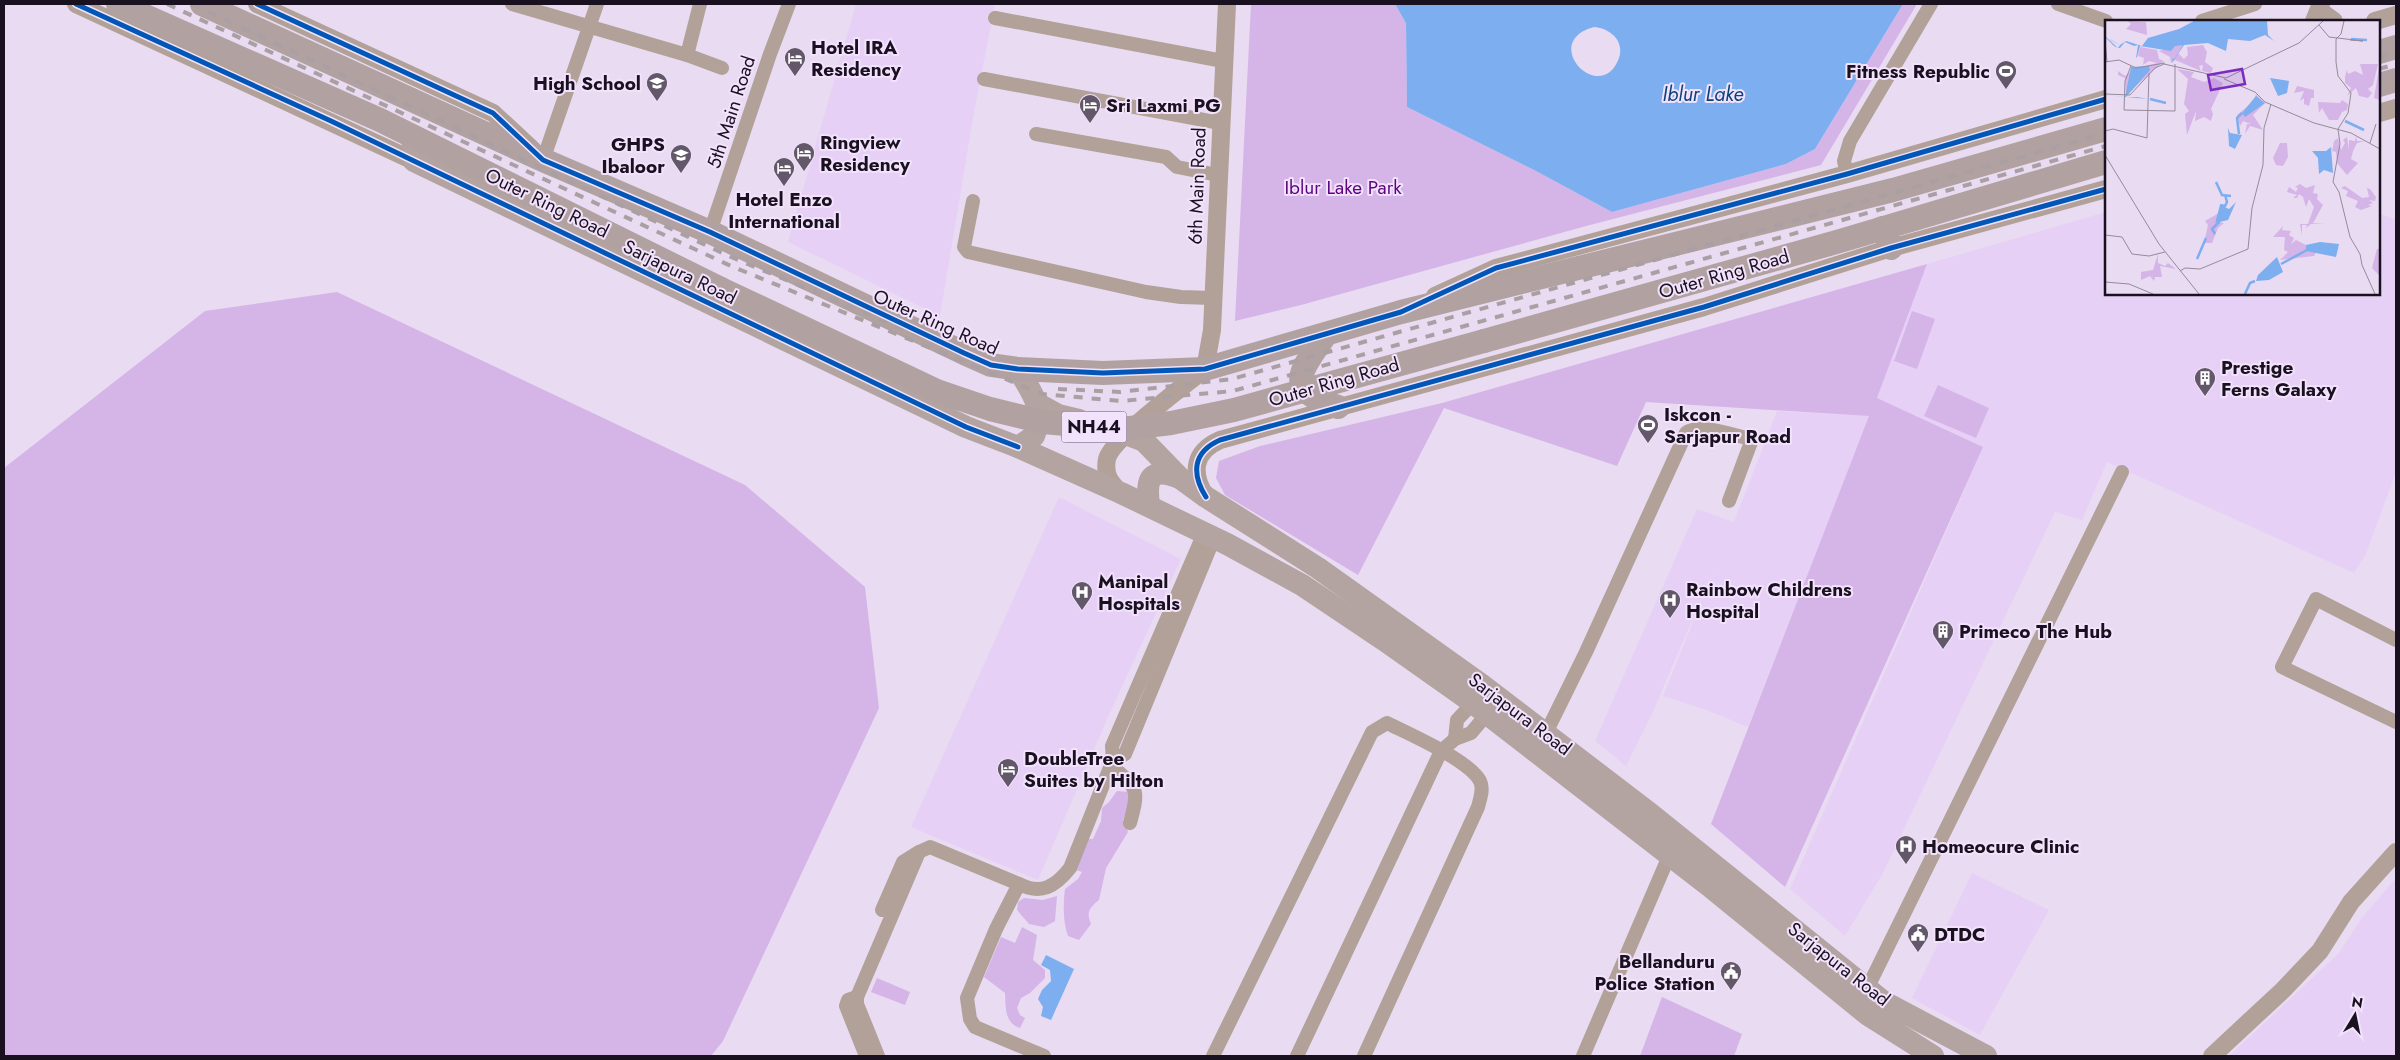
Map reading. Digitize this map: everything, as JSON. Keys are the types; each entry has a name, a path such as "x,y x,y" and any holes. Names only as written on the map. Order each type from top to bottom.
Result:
{"highway":[{"name":"Outer Ring Road","path":"118,4 330,97 721,289 937,391 990,409 1043,422 1122,429 1171,423 1234,410 1484,341 1887,238 2105,162"},
{"name":"Outer Ring Road","path":"202,4 543,160 710,232 964,353 991,364 1018,369 1103,373 1205,369 1401,312 1893,190 2105,129"},
{"path":"2380,52 2396,47"},
{"path":"2380,85 2396,80"},
{"path":"1326,334 1305,363 1302,384 1308,394 1338,407"}],"main road":[{"path":"412,136 414,161"},
{"name":"Sarjapura Road","path":"414,161 966,427 1018,447 1149,506 1209,535 1302,586 1384,640 1480,709 1708,885 1868,1015 1923,1053"},
{"path":"1018,369 1038,404 1038,427 1034,436 1018,447"},
{"name":"Sarjapura Road","path":"1038,404 1058,415 1128,434 1144,441 1180,478 1318,568 1546,733 1710,860 1867,990 1908,1016 1986,1056"},
{"path":"1149,506 1147,484 1150,478 1162,474 1170,474 1180,478"}],"street":[{"name":"Sarjapura Road","path":"76,4 414,161"},
{"path":"257,4 493,113 543,160 597,4"},
{"path":"512,4 687,55 722,68"},
{"path":"687,55 700,4"},
{"name":"5th Main Road","path":"710,232 770,54 789,4"},
{"name":"6th Main Road","path":"1205,369 1210,344 1213,298 1227,4"},
{"path":"1847,174 1844,161 1850,141 1931,4"},
{"path":"2058,4 2105,21"},
{"path":"2205,20 2255,4"},
{"path":"2318,12 2332,20"},
{"path":"2378,20 2396,15"},
{"path":"995,18 1223,61"},
{"path":"984,79 1220,123"},
{"path":"1401,312 1496,268 1847,174 2105,99"},
{"path":"2380,113 2396,108"},
{"path":"1036,134 1166,157 1177,167 1218,175"},
{"path":"1206,496 1197,478 1196,467 1198,458 1210,445 1338,407 1704,307 1887,238 2105,188"},
{"path":"973,201 964,247 968,252 1146,292 1181,297 1213,298"},
{"path":"1121,493 1108,481 1106,470 1107,457 1149,412 1205,369"},
{"path":"1546,733 1586,652 1686,433 1691,429 1729,434 1747,438 1752,442 1728,501"},
{"path":"1867,990 2122,472"},
{"path":"882,910 904,862 930,847 1031,890 1040,890 1063,878 1070,868 1112,762 1125,754 1209,535"},
{"path":"2396,640 2316,599 2282,667 2396,722"},
{"path":"1297,1056 1440,751 1455,738 1471,733 1480,709"},
{"path":"1213,1056 1372,732 1387,723 1471,770 1480,782 1482,795 1364,1056"},
{"path":"1112,762 1136,790 1137,798 1130,823"},
{"path":"878,1056 857,1004 856,997 919,852"},
{"path":"2212,1056 2283,990 2320,951 2350,902 2396,852"},
{"path":"1583,1056 1669,856"},
{"path":"1019,884 996,930 967,998 968,1010 975,1027 1044,1056"},
{"path":"856,997 848,1000 846,1006 866,1056"}],"shaded area":[{"path":"856,4 995,4 974,112 940,316 788,242"},
{"name":"Prestige Ferns Galaxy","path":"2105,212 2105,295 2380,295 2380,213 2396,220 2396,472 2366,554 2354,573 2107,462 2082,520 2055,512 1883,873 1845,936 1790,889 1983,447 1877,398 1927,264"},
{"path":"1777,411 1870,416 1748,727 1704,709 1663,696 1716,565 1651,716 1626,766 1595,741 1697,509 1734,522"},
{"path":"1059,497 1181,559 1108,717 1038,880 911,827"},
{"path":"1972,873 2049,910 1980,1035 1912,998"},
{"path":"2396,878 2396,1056 2229,1056 2339,953 2361,919"}],"green space":[{"name":"Iblur Lake Park","path":"1251,4 1395,4 1406,23 1407,107 1536,171 1612,212 1786,164 1815,149 1903,4 1917,4 1821,165 1586,226 1301,305 1235,321"},
{"path":"1927,264 1877,398 1983,447 1785,887 1711,824 1869,416 1646,402 1617,466 1444,408 1358,575 1225,495 1216,478 1219,461 1260,446 1442,403"},
{"path":"337,292 745,485 865,587 879,708 723,1041 711,1056 4,1056 4,468 205,311"},
{"path":"1912,311 1935,319 1917,369 1894,361"},
{"path":"1938,385 1989,408 1976,438 1924,416"},
{"path":"1117,791 1130,792 1130,804 1123,820 1128,832 1106,868 1099,900 1089,910 1091,924 1079,940 1068,936 1066,931 1064,913 1065,889 1078,879 1082,872 1076,870 1086,839 1093,839 1101,821 1102,808"},
{"path":"1057,896 1055,921 1044,927 1029,924 1017,910 1018,902 1024,898 1043,900"},
{"path":"1022,927 1037,935 1033,960 1045,970 1045,978 1030,993 1021,998 1017,1008 1020,1015 1025,1018 1020,1028 1015,1026 1008,1018 1005,993 984,977 1001,937 1015,943"},
{"path":"877,978 910,992 905,1005 871,992"},
{"path":"1662,997 1742,1034 1734,1056 1640,1056"}],"water":[{"name":"Iblur Lake","path":"1395,4 1903,4 1815,149 1786,164 1612,212 1536,171 1407,107 1406,23","holes":["1594,27 1600,28 1614,36 1620,46 1619,58 1610,71 1600,76 1588,74 1579,66 1573,56 1572,45 1578,35"]},
{"path":"1046,955 1074,969 1051,1020 1041,1016 1043,1007 1038,999 1042,990 1051,981 1050,970 1041,965"}],"railway":[{"path":"167,4 731,266 1042,394 1121,401 1233,391 2105,146"},
{"path":"192,4 731,257 993,366"},
{"path":"2380,57 2396,52"},
{"path":"2380,69 2396,64"},
{"path":"1058,389 1120,392 1232,379 2105,133"}],"cycle path":[{"path":"76,4 331,121 966,427 1018,447"},
{"path":"257,4 493,113 543,160 710,232 991,365 1018,369 1103,373 1205,369 1401,312 1496,268 1847,174 2105,99"},
{"path":"1206,497 1198,480 1197,464 1204,451 1220,440 1704,307 1891,248 2105,189"}],"place":[{"name":"Hotel IRA Residency","path":"795,77"},
{"name":"Fitness Republic","path":"2006,90"},
{"name":"High School","path":"657,102"},
{"name":"Sri Laxmi PG","path":"1090,124"},
{"name":"Ringview Residency","path":"804,172"},
{"name":"GHPS Ibaloor","path":"681,174"},
{"name":"Hotel Enzo International","path":"784,187"},
{"name":"Prestige Ferns Galaxy","path":"2205,397"},
{"name":"Iskcon - Sarjapur Road","path":"1648,444"},
{"name":"Manipal Hospitals","path":"1082,611"},
{"name":"Rainbow Childrens Hospital","path":"1670,619"},
{"name":"Primeco The Hub","path":"1943,650"},
{"name":"DoubleTree Suites by Hilton","path":"1008,788"},
{"name":"Homeocure Clinic","path":"1906,865"},
{"name":"DTDC","path":"1918,953"},
{"name":"Bellanduru Police Station","path":"1731,991"}]}
